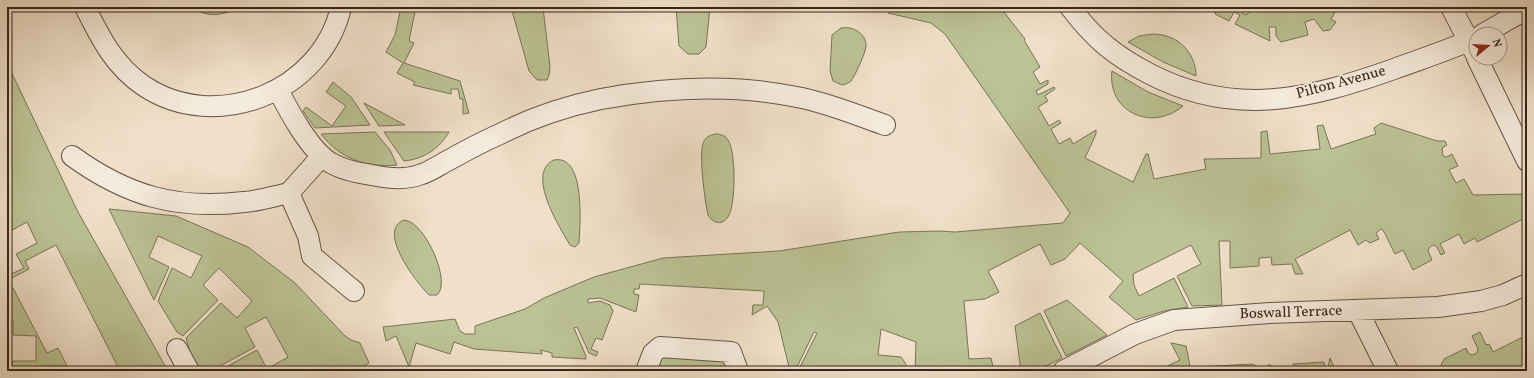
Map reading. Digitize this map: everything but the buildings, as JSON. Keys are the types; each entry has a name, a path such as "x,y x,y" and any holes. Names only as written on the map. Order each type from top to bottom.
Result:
{"street":[{"path":"84,7 107,49 119,64 144,86 164,97 191,104 223,106 243,102 278,90 295,79 318,56 334,29 341,7"},
{"name":"Pilton Avenue","path":"1070,7 1096,38 1134,66 1177,87 1211,97 1226,99 1262,100 1309,95 1468,47"},
{"path":"1451,7 1468,33"},
{"name":"Pilton Avenue","path":"1502,26 1527,8"},
{"path":"1485,66 1527,161"},
{"path":"278,90 290,114 322,156 330,163 357,173 378,176 410,177 428,172 501,133 564,109 626,95 687,89 762,92 801,98 833,106 885,125"},
{"path":"72,156 93,171 115,183 176,203 245,202 289,193 322,156"},
{"path":"289,193 308,236 312,256 354,291"},
{"name":"Boswall Terrace","path":"1069,370 1135,334 1174,320 1270,313 1438,307 1481,301 1503,295 1527,284"},
{"path":"1358,311 1388,371"},
{"path":"646,371 652,353 660,347 732,352 738,371"},
{"path":"177,349 189,371"}],"green space":[{"path":"191,7 237,7 226,13 208,14 202,13"},
{"path":"401,7 416,7 409,41 414,43 404,63 460,81 469,113 463,114 463,99 460,99 458,89 451,89 451,94 413,85 415,82 397,73 403,63 386,52 395,35"},
{"path":"511,7 543,7 550,67 547,80 537,80 529,71"},
{"path":"676,7 710,7 706,47 699,54 688,54 679,46"},
{"path":"889,7 1000,7 1025,39 1024,40 1040,67 1033,72 1040,84 1048,80 1048,84 1036,91 1038,95 1054,87 1055,89 1045,96 1048,101 1038,107 1049,126 1059,120 1061,123 1051,129 1059,144 1070,138 1073,144 1096,130 1096,134 1085,158 1133,182 1146,154 1148,154 1154,179 1206,169 1204,159 1261,158 1261,132 1267,131 1270,154 1320,149 1317,126 1323,125 1331,149 1376,134 1374,128 1381,123 1437,141 1445,141 1447,145 1442,148 1443,156 1447,157 1452,154 1458,166 1449,170 1456,183 1464,179 1473,195 1526,194 1527,217 1477,242 1475,238 1464,244 1459,234 1440,244 1445,253 1441,255 1437,247 1433,245 1428,251 1432,260 1413,270 1403,250 1395,254 1383,230 1381,229 1376,233 1379,239 1370,243 1366,240 1358,245 1350,230 1295,259 1303,274 1295,274 1292,264 1272,265 1271,257 1259,258 1259,266 1230,268 1230,241 1219,241 1222,305 1192,306 1177,276 1201,264 1191,245 1133,274 1134,285 1139,296 1174,278 1188,307 1164,311 1136,320 1109,297 1123,281 1080,243 1065,259 1051,265 1040,244 988,271 999,292 985,299 964,301 969,359 991,358 994,371 915,371 916,342 881,329 878,355 901,357 906,364 906,371 798,371 817,333 814,332 797,367 790,371 778,322 767,306 752,315 753,305 763,305 764,291 640,284 639,289 634,289 634,294 639,295 636,312 600,298 588,299 588,303 600,301 610,305 613,311 602,340 596,338 591,349 598,352 596,356 589,353 577,327 574,328 586,359 552,357 552,353 541,350 542,354 474,349 454,342 450,354 416,343 409,367 396,336 386,341 383,327 455,319 460,331 465,334 475,334 475,326 525,309 544,298 594,277 663,258 779,251 899,232 955,232 1063,223 1070,213 945,34 931,23 888,13"},
{"path":"1218,7 1243,7 1243,14 1248,14 1249,7 1338,7 1331,19 1336,22 1330,30 1323,31 1314,19 1305,22 1308,35 1281,42 1276,36 1276,27 1269,27 1270,41 1235,24 1240,15 1234,12 1229,21 1215,14"},
{"path":"841,28 850,28 858,31 864,37 866,46 858,69 853,78 851,81 842,85 833,81 830,71 832,35"},
{"path":"1153,34 1170,37 1184,46 1193,59 1196,76 1163,62 1128,42 1139,36"},
{"path":"7,63 78,212 168,371 120,371 56,245 25,261 29,269 10,279 12,284 7,284 7,276 24,268 16,254 37,243 27,222 7,233 7,167 9,166 7,161"},
{"path":"1112,71 1148,92 1183,106 1171,114 1158,117 1146,117 1134,114 1124,107 1117,97 1112,85"},
{"path":"333,82 351,97 370,125 315,128 303,111 306,107 332,126 346,106 326,92"},
{"path":"364,103 405,125 379,126"},
{"path":"375,132 390,150 397,165 375,165 345,156 328,143 321,134"},
{"path":"384,132 449,132 441,143 430,152 418,158 404,161"},
{"path":"714,134 718,134 726,138 731,146 734,166 734,191 731,211 726,220 723,222 715,222 708,215 702,166 702,147 704,141"},
{"path":"554,160 564,161 572,168 576,179 579,192 580,222 579,243 575,247 570,245 547,201 543,176 546,167"},
{"path":"109,209 176,216 248,247 295,283 345,336 360,343 369,363 355,371 219,371 257,350 267,369 288,357 266,317 245,328 255,347 211,371 200,371 190,352 186,338 221,303 237,318 252,301 219,268 203,285 218,300 183,336 177,332 158,301 172,268 191,278 202,256 158,236 149,257 169,267 154,300"},
{"path":"404,220 412,223 420,230 434,253 439,266 441,278 441,288 437,295 429,295 423,289 408,269 396,245 394,235 397,226"},
{"path":"7,287 13,288 47,353 58,348 67,366 41,366 41,371 12,371 12,361 36,361 36,336 13,335 13,320 7,319"},
{"path":"1067,300 1107,335 1066,356 1044,311"},
{"path":"1040,313 1062,358 1036,371 1021,371 1015,326"},
{"path":"1480,332 1486,345 1489,344 1493,352 1527,335 1527,371 1440,371 1439,369 1444,359 1466,348 1468,353 1472,355 1477,353 1478,349 1472,336"},
{"path":"1171,343 1186,346 1191,371 1157,371 1180,360"},
{"path":"657,355 725,356 733,371 652,371"},
{"path":"1330,358 1336,371 1293,371 1293,364 1324,362 1325,368 1328,368"},
{"path":"1253,364 1261,370 1267,368 1268,365 1271,365 1272,371 1195,371 1196,367"}]}
